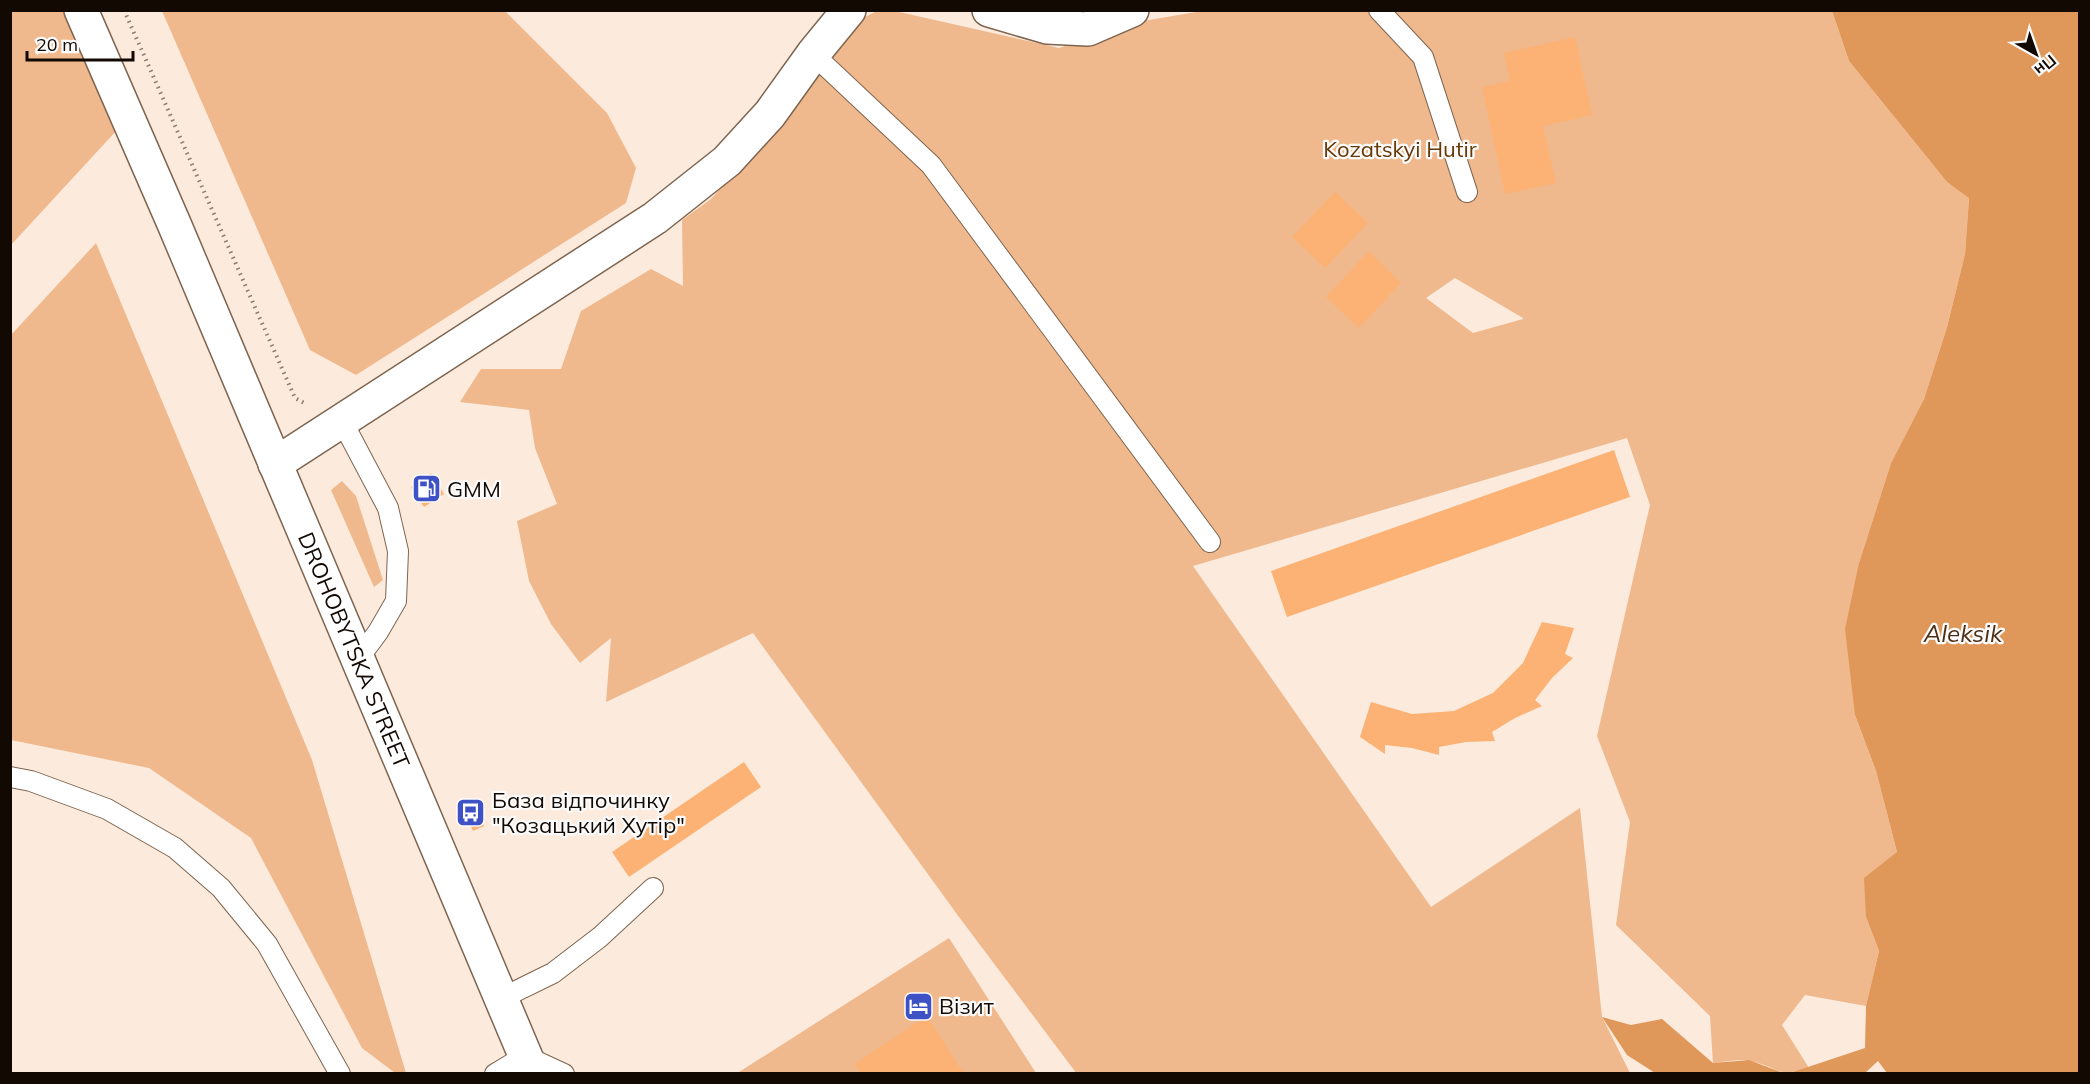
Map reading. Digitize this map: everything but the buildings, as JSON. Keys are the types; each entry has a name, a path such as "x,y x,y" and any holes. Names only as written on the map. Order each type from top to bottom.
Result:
{"main road":[{"name":"DROHOBYTSKA STREET","path":"81,10 175,226 529,1065"},
{"path":"275,464 655,218 727,161 770,114 813,54 849,10"},
{"path":"989,10 1047,27 1088,29 1132,10"}],"lane":[{"path":"1379,10 1423,57 1467,192"},
{"path":"813,54 931,165 1210,542"},
{"path":"342,421 388,508 398,551 396,601 378,632 357,659"},
{"path":"10,777 31,781 107,809 175,848 221,888 267,944 340,1074"},
{"path":"500,999 553,973 600,937 652,888"},
{"path":"495,1074 529,1065 564,1074"}],"path":[{"path":"124,10 295,398 309,406"}],"green space":[{"name":"Kozatskyi Hutir","path":"1208,10 1832,11 1849,61 1947,182 1969,197 1965,254 1947,327 1924,399 1891,463 1859,563 1855,715 1876,771 1897,852 1866,917 1879,951 1866,1006 1805,995 1782,1025 1809,1068 1784,1072 1747,1060 1713,1063 1710,1016 1616,925 1630,822 1597,736 1650,505 1627,438 1193,566 1431,907 1580,808 1602,1017 1630,1073 1077,1074 959,917 753,633 606,702 611,638 580,663 551,624 529,581 517,521 557,504 535,448 529,410 460,402 481,369 561,369 581,311 651,269 683,286 682,220 711,199 788,113 859,20 877,11 895,11 1059,48 1143,21","holes":["1455,278 1523,318 1473,333 1426,298"]},
{"path":"11,11 65,11 117,130 11,245"},
{"path":"162,11 505,11 607,113 636,168 626,203 356,375 310,350"},
{"path":"96,243 312,760 406,1073 395,1073 362,1048 251,838 149,768 11,740 11,335"},
{"path":"342,481 356,496 383,580 374,587 331,490"},
{"name":"Візит","path":"949,938 1036,1073 736,1074"}],"water":[{"name":"Aleksik","path":"1832,11 2079,11 2079,1073 1887,1073 1878,1061 1865,1073 1790,1073 1865,1048 1866,1006 1879,951 1866,917 1864,878 1897,852 1876,771 1855,715 1845,629 1859,563 1891,463 1924,399 1947,327 1965,254 1969,198 1947,182 1849,61"},
{"path":"1602,1017 1631,1025 1662,1019 1713,1063 1749,1060 1783,1073 1655,1073 1627,1055"}],"place":[{"name":"GMM","path":"426,489"},
{"name":"База відпочинку \"Козацький Хутір\"","path":"471,813"},
{"name":"Візит","path":"918,1006"}]}
